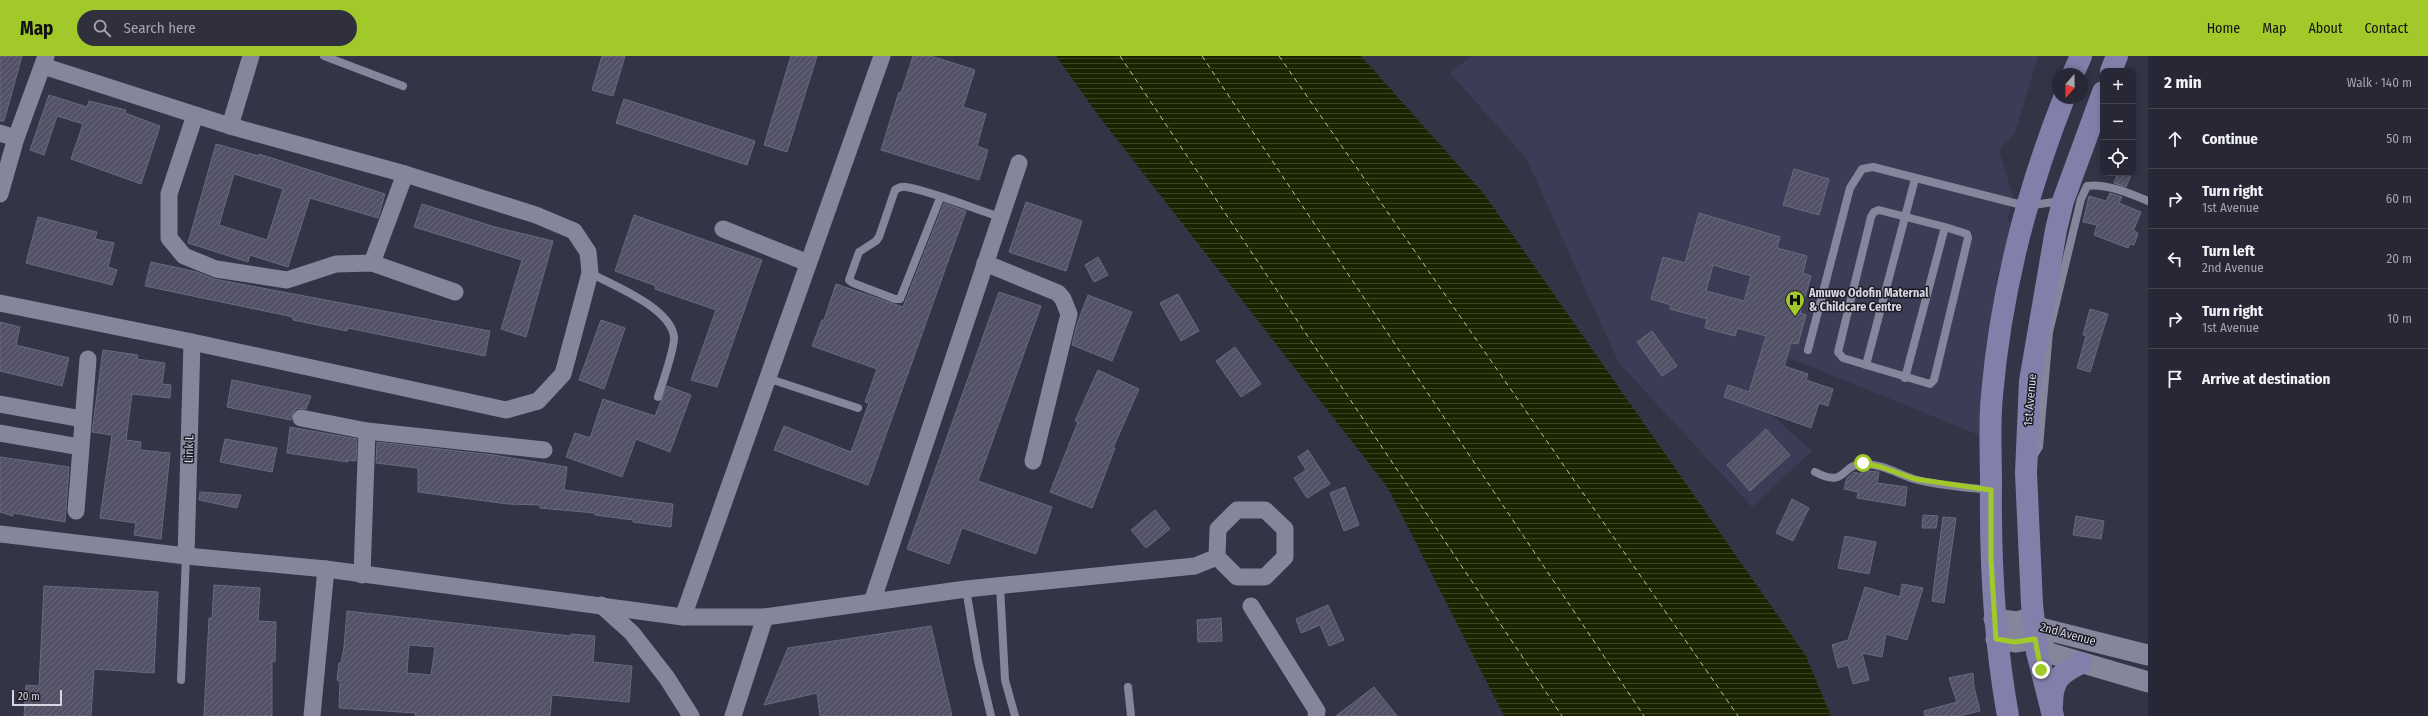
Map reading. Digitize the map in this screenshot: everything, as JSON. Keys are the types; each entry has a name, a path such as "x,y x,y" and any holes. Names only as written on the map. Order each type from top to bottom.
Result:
{"main road":[{"path":"2076,68 2081,56"},
{"path":"2112,68 2117,56"},
{"name":"1st Avenue","path":"2052,714 2035,639 2026,446 2032,374 2056,230 2064,201 2100,100"},
{"path":"2008,716 1995,629 1990,526 1991,397 1999,334 2026,206 2042,154 2062,104"},
{"path":"2052,714 2052,688 2065,670 2082,663"}],"street":[{"path":"230,126 251,56"},
{"path":"683,617 882,56"},
{"path":"0,194 16,138 45,61 195,115 230,126 405,174 536,215 574,231 588,252 590,273 563,374 538,401 506,410 192,342 0,303"},
{"path":"195,115 169,194 169,238 184,256 216,270 287,280 336,264 372,263 455,292"},
{"path":"0,133 16,138"},
{"path":"872,602 1019,163"},
{"path":"372,263 405,174"},
{"path":"723,228 808,263"},
{"path":"985,263 1058,293 1063,299 1069,314 1033,460"},
{"name":"Link L","path":"186,556 192,342"},
{"path":"76,511 82,419 88,359"},
{"path":"0,404 82,419"},
{"path":"301,418 367,431 544,450"},
{"path":"362,575 367,431"},
{"path":"0,433 80,447"},
{"path":"1237,510 1265,510 1285,529 1285,557 1265,577 1237,577 1218,557 1218,529 1237,510"},
{"path":"0,534 186,556 326,569 362,575 600,604 683,617 765,617 966,589 1195,566 1218,557"},
{"path":"312,716 326,569"},
{"path":"600,604 632,633 667,678 691,716"},
{"path":"1251,606 1314,714"},
{"path":"733,716 765,617"},
{"name":"2nd Avenue","path":"1995,629 2033,617 2036,627 2148,655"},
{"name":"2nd Avenue","path":"1995,629 2015,642 2035,639 2048,653 2148,682"}],"lane":[{"path":"324,56 403,86"},
{"path":"1808,350 1850,188 1862,169 1873,167 1915,179 2026,206 2064,201"},
{"path":"1866,365 1915,179"},
{"path":"940,198 900,298 888,296 852,283 849,280 859,252 876,241 879,237 895,190 905,186 1000,217"},
{"path":"2026,446 2034,455 2039,447 2049,332 2081,199 2087,186 2102,187 2148,201"},
{"path":"1878,210 1905,215 1945,227 1962,231 1967,234 1968,238 1934,380 1930,384 1843,358 1838,352 1870,217 1878,210"},
{"path":"1906,378 1945,227"},
{"path":"590,273 652,307 670,326 674,338 658,397"},
{"path":"767,378 858,408"},
{"path":"1816,472 1828,478 1839,478 1853,466 1863,463 1881,467 1915,479 1991,490"},
{"path":"181,680 186,556"},
{"path":"1000,586 1005,680 1015,716"},
{"path":"966,589 978,661 992,716"},
{"path":"1128,687 1131,716"}],"shaded area":[{"path":"1056,56 1361,56 1484,194 1806,656 1831,716 1504,716 1388,488 1098,115"},
{"name":"Amuwo Odofin Maternal & Childcare Centre","path":"1472,56 2038,56 2015,133 1999,150 2013,196 2007,221 2016,224 1997,277 1979,435 1789,358 1774,417 1812,451 1752,507 1619,363 1526,158 1450,73"}],"building":[{"path":"0,56 22,56 4,121 0,121"},
{"path":"602,56 625,56 613,96 592,90"},
{"path":"791,56 817,56 787,152 764,145"},
{"path":"913,56 931,56 975,70 963,107 986,114 977,146 988,150 979,180 881,150 899,92 901,93"},
{"path":"49,95 87,107 89,101 126,110 125,113 160,126 141,184 71,159 83,124 57,116 44,155 30,150"},
{"path":"624,99 755,141 747,165 616,123"},
{"path":"216,144 259,156 259,154 385,194 378,218 310,198 288,267 250,255 248,262 188,243","holes":["234,174 283,189 267,240 219,225"]},
{"path":"1794,169 1829,179 1819,215 1783,205"},
{"path":"2117,176 2131,176 2126,187 2114,183"},
{"path":"2110,193 2122,197 2119,203 2141,212 2134,229 2134,231 2138,233 2134,245 2130,244 2128,248 2094,235 2097,225 2083,222 2089,196 2106,201"},
{"path":"1026,202 1082,221 1066,271 1009,252"},
{"path":"944,203 966,211 868,485 774,450 784,426 851,452 869,403 865,402 877,369 812,346 822,320 824,320 836,284 903,307"},
{"path":"422,204 495,227 553,241 526,337 501,329 522,260 414,227"},
{"path":"1699,213 1780,237 1777,248 1807,256 1803,273 1811,276 1800,313 1806,315 1798,344 1791,343 1784,366 1808,374 1806,380 1833,389 1828,406 1819,403 1811,428 1724,397 1728,385 1749,392 1766,336 1737,328 1735,336 1705,328 1707,319 1670,309 1671,305 1651,299 1663,257 1685,263","holes":["1713,265 1751,276 1744,301 1706,291"]},
{"path":"634,215 762,260 717,387 691,380 716,310 655,289 656,286 615,271"},
{"path":"38,217 97,232 95,239 114,243 108,267 117,270 112,285 26,263"},
{"path":"1098,257 1108,275 1094,282 1085,265"},
{"path":"151,262 197,272 214,279 490,331 485,356 348,328 347,331 293,320 293,317 145,286"},
{"path":"999,292 1041,306 978,481 1052,507 1036,554 962,528 949,564 907,549"},
{"path":"1178,294 1199,331 1181,341 1160,303"},
{"path":"1088,295 1132,312 1112,361 1072,345 1077,324"},
{"path":"2090,309 2108,314 2090,372 2077,368 2086,336 2083,335"},
{"path":"601,320 625,328 604,389 579,380"},
{"path":"0,322 20,327 16,345 69,358 62,386 0,371"},
{"path":"1652,331 1677,366 1662,376 1637,342"},
{"path":"1235,347 1261,384 1241,397 1216,361"},
{"path":"103,350 138,355 137,359 165,363 162,384 171,385 170,398 132,394 126,440 141,442 140,450 170,453 161,539 134,535 136,523 100,518 112,435 92,432"},
{"path":"1098,370 1139,389 1113,448 1115,448 1092,508 1050,492 1078,422 1075,421"},
{"path":"232,380 311,396 306,409 298,408 294,411 291,420 227,407"},
{"path":"667,386 691,395 670,452 636,439 622,477 566,457 575,433 590,438 603,399 655,416"},
{"path":"290,427 357,439 356,461 348,460 348,462 287,453"},
{"path":"1766,429 1790,455 1750,491 1727,465"},
{"path":"225,439 277,448 272,472 220,462"},
{"path":"377,442 493,455 567,467 564,490 673,504 671,527 595,515 595,513 540,508 540,505 508,504 418,492 418,468 376,463"},
{"path":"1308,450 1330,484 1307,498 1294,478 1306,470 1298,457"},
{"path":"0,457 69,467 65,522 13,513 13,516 0,512"},
{"path":"1862,470 1879,472 1877,483 1907,487 1905,506 1857,498 1858,492 1844,489 1847,478 1854,472 1861,474"},
{"path":"1345,487 1359,525 1344,531 1330,493"},
{"path":"200,492 241,495 237,508 199,500"},
{"path":"1792,499 1809,508 1793,541 1776,533"},
{"path":"1155,510 1170,529 1146,548 1131,530"},
{"path":"1923,515 1938,516 1936,528 1922,528"},
{"path":"2076,516 2104,521 2101,539 2073,535"},
{"path":"1943,517 1956,518 1944,603 1932,601"},
{"path":"1845,536 1876,542 1869,574 1838,568"},
{"path":"1902,584 1923,588 1907,640 1886,634 1882,657 1862,653 1869,680 1853,684 1848,665 1838,668 1832,645 1848,640 1865,587 1900,597"},
{"path":"214,585 260,588 258,621 276,622 275,662 272,661 272,716 204,716 209,618 212,618"},
{"path":"44,586 158,592 154,673 94,669 91,716 24,716 26,685 39,686"},
{"path":"1328,605 1344,640 1329,646 1320,625 1301,633 1296,619"},
{"path":"347,611 571,636 571,634 595,636 593,662 632,666 629,702 552,695 550,716 415,716 416,713 339,708 340,681 337,680 339,663 341,663","holes":["409,645 435,647 431,675 407,673"]},
{"path":"1221,618 1222,641 1198,642 1197,620"},
{"path":"931,626 952,716 820,716 817,693 764,705 788,648"},
{"path":"1973,673 1974,687 1980,711 1959,716 1925,716 1924,711 1957,702 1949,678"},
{"path":"1374,687 1397,716 1336,716"}],"ferry route":[{"path":"1120,56 1562,716"},
{"path":"1202,56 1644,716"},
{"path":"1279,56 1738,716"}],"place":[{"name":"Amuwo Odofin Maternal & Childcare Centre","path":"1795,317"}],"route":[{"path":"1863,463 1881,467 1915,479 1991,490 1991,560 1996,639 2015,642 2035,639 2041,670"}]}
